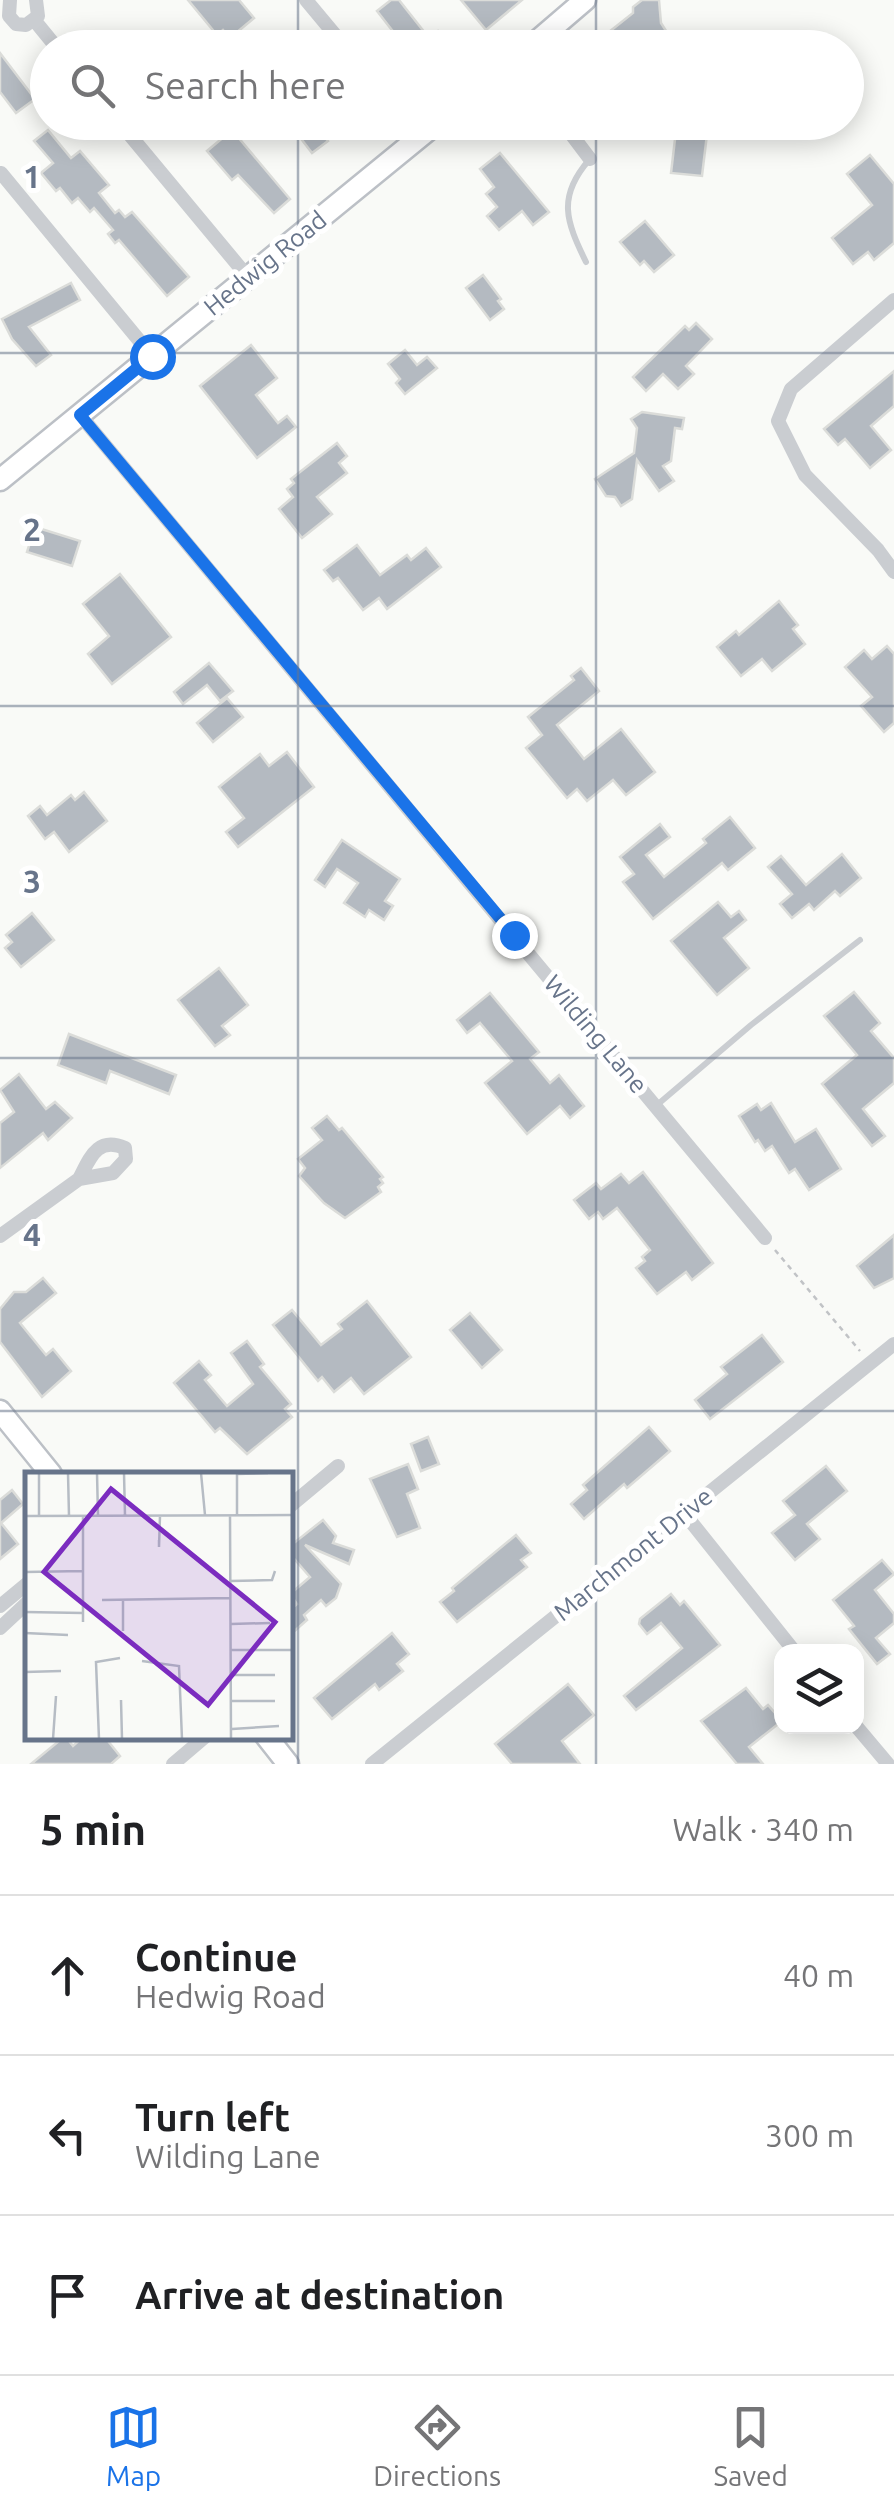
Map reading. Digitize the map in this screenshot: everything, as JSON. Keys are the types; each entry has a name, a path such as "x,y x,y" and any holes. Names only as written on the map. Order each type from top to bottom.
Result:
{"street":[{"path":"10,0 8,12 12,20 26,25 35,21 39,11 36,0"},
{"path":"306,0 331,30"},
{"path":"549,30 582,1"},
{"path":"35,21 42,30"},
{"path":"135,140 247,276"},
{"name":"Hedwig Road","path":"0,480 247,276 403,140"},
{"path":"576,140 590,159"},
{"path":"1,173 152,356"},
{"path":"894,300 792,389 778,421 805,475 878,550 894,572"},
{"name":"Wilding Lane","path":"80,415 765,1238"},
{"path":"0,1236 79,1180"},
{"name":"Marchmont Drive","path":"372,1764 894,1344"},
{"path":"0,1411 49,1472"},
{"path":"292,1504 338,1466"},
{"path":"684,1513 789,1644"},
{"path":"0,1606 25,1585"},
{"path":"0,1628 25,1605"},
{"path":"863,1734 888,1764"},
{"path":"173,1764 202,1739"},
{"path":"268,1739 288,1764"}],"lane":[{"path":"586,262 573,234 567,205 572,180 590,159"},
{"path":"656,1106 860,940"}],"path":[{"path":"765,1238 870,1364"}],"building":[{"path":"188,0 239,0 254,18 240,30 213,30"},
{"path":"391,0 399,0 423,30 392,30 377,11"},
{"path":"461,0 522,0 486,30"},
{"path":"642,0 659,0 665,30 612,30 633,13 633,7"},
{"path":"0,53 30,92 30,103 16,113 0,92"},
{"path":"56,140 71,158 80,151 109,185 99,193 115,213 119,210 125,217 132,212 189,277 167,296 119,240 115,243 108,234 113,230 94,208 90,212 78,198 72,203 60,188 56,191 41,173 53,163 34,141"},
{"path":"220,140 240,140 290,199 274,213 238,175 232,180 207,151"},
{"path":"302,140 327,140 328,141 312,153"},
{"path":"675,140 706,140 702,176 671,173"},
{"path":"500,153 549,212 533,225 522,211 499,230 487,216 497,207 486,194 494,187 480,169"},
{"path":"870,155 894,184 894,243 874,260 868,252 853,264 832,238 872,205 847,174"},
{"path":"645,221 674,255 654,272 644,261 640,265 620,242"},
{"path":"483,275 504,309 490,320 466,288"},
{"path":"71,283 80,300 29,327 51,355 36,366 12,339 2,319"},
{"path":"696,323 712,339 686,366 694,374 678,389 663,374 646,391 633,377 685,326 689,330"},
{"path":"251,345 277,378 256,395 278,423 287,416 296,427 257,458 200,386"},
{"path":"405,350 417,365 427,357 437,368 405,394 396,383 400,379 388,364"},
{"path":"894,371 894,406 871,426 891,450 870,468 845,439 838,445 824,429"},
{"path":"642,412 684,418 682,429 675,428 671,461 663,466 674,481 659,491 637,460 632,499 621,506 615,497 606,496 595,479 634,453 637,428 631,419"},
{"path":"337,443 347,456 339,463 347,473 317,497 332,514 302,538 279,509 293,497 287,489 294,483 291,479"},
{"path":"35,527 80,541 72,566 27,552"},
{"path":"357,545 380,575 407,555 411,560 426,548 441,567 387,609 379,598 363,610 338,578 333,581 324,570"},
{"path":"120,574 171,637 112,684 88,654 109,636 83,604"},
{"path":"779,601 798,625 793,629 805,644 772,671 762,659 741,676 717,647 736,631 739,635"},
{"path":"887,646 894,654 894,723 884,732 861,706 872,697 845,667 864,650 872,659"},
{"path":"209,663 233,691 220,701 207,685 183,704 174,692"},
{"path":"581,668 599,691 557,725 584,759 621,729 655,772 626,795 613,780 587,801 577,789 567,798 526,748 542,735 528,717 574,680 571,676"},
{"path":"227,698 243,717 213,742 197,723"},
{"path":"287,752 314,787 238,847 226,832 244,818 219,787 260,754 269,766"},
{"path":"84,792 107,821 69,852 54,832 45,839 28,816 40,806 47,815 71,795 75,800"},
{"path":"730,817 755,848 728,870 722,863 653,919 623,882 634,874 620,857 660,824 670,837 646,855 664,877 706,843 703,839"},
{"path":"342,840 400,879 385,901 393,906 384,920 369,910 365,917 344,903 358,883 337,869 325,887 315,880"},
{"path":"842,854 861,878 840,896 835,891 814,910 809,904 792,918 780,904 792,894 768,867 781,856 806,885"},
{"path":"718,902 731,917 739,911 746,920 724,938 749,968 717,995 671,941"},
{"path":"32,913 54,940 21,967 5,948 12,942 6,935"},
{"path":"219,968 248,1005 222,1026 230,1035 215,1046 178,1000"},
{"path":"854,992 880,1023 871,1031 894,1058 894,1083 863,1109 885,1136 872,1146 822,1084 857,1055 824,1016"},
{"path":"490,993 539,1052 530,1059 550,1083 559,1075 584,1106 570,1118 560,1106 527,1134 485,1083 512,1061 480,1023 467,1033 457,1020"},
{"path":"69,1034 176,1075 169,1094 110,1071 106,1083 58,1065"},
{"path":"19,1074 46,1109 55,1102 72,1118 48,1140 43,1133 0,1168 0,1123 14,1112 0,1090"},
{"path":"771,1103 795,1142 816,1129 841,1169 809,1190 795,1169 789,1173 772,1146 765,1151 758,1140 755,1142 739,1116 757,1104 761,1110"},
{"path":"327,1116 383,1177 378,1187 381,1192 345,1218 324,1203 299,1176 305,1168 298,1159 322,1140 312,1128"},
{"path":"643,1172 713,1263 692,1280 686,1272 657,1294 636,1268 650,1250 617,1208 603,1219 598,1212 589,1219 574,1200 596,1183 601,1189 621,1174 629,1183"},
{"path":"894,1235 894,1278 874,1288 857,1266"},
{"path":"43,1278 56,1293 20,1323 46,1355 53,1349 71,1371 42,1397 0,1342 0,1309 14,1292 26,1292"},
{"path":"367,1301 411,1357 364,1394 351,1378 334,1392 322,1377 318,1381 273,1325 292,1310 321,1345 342,1329 338,1324"},
{"path":"470,1313 502,1350 482,1368 450,1330"},
{"path":"762,1335 783,1362 710,1419 695,1400 727,1374 721,1367"},
{"path":"247,1341 264,1364 260,1367 291,1404 285,1409 292,1417 247,1454 220,1428 215,1432 174,1383 199,1361 211,1375 205,1380 227,1406 253,1384 231,1353"},
{"path":"649,1427 670,1451 584,1519 571,1504 587,1490 583,1485"},
{"path":"428,1437 439,1464 421,1471 411,1444"},
{"path":"408,1464 418,1489 407,1494 420,1528 397,1537 370,1479"},
{"path":"826,1466 847,1491 807,1524 820,1539 795,1560 772,1533 795,1515 783,1501"},
{"path":"12,1490 23,1504 1,1523 18,1544 0,1559 0,1500"},
{"path":"323,1520 336,1536 333,1543 354,1550 349,1564 305,1545 341,1584 336,1598 326,1606 321,1600 292,1633 292,1608 297,1604 292,1592 310,1577 292,1556 292,1544"},
{"path":"516,1535 531,1553 521,1560 527,1567 457,1622 440,1602"},
{"path":"882,1560 894,1574 875,1590 894,1614 894,1623 876,1638 890,1654 877,1664 849,1629 854,1626 833,1600"},
{"path":"671,1594 680,1605 684,1601 720,1645 636,1710 624,1696 682,1648 661,1623 647,1634 639,1624"},
{"path":"392,1633 409,1654 397,1664 403,1671 379,1690 375,1684 332,1719 314,1698"},
{"path":"568,1684 594,1715 562,1741 580,1764 512,1764 495,1744"},
{"path":"746,1688 763,1709 768,1705 774,1712 774,1727 749,1747 763,1764 737,1764 701,1721"},
{"path":"61,1739 67,1739 73,1746 81,1739 106,1739 120,1756 111,1764 31,1764"}],"route":[{"path":"152,356 80,415 514,935"}]}
